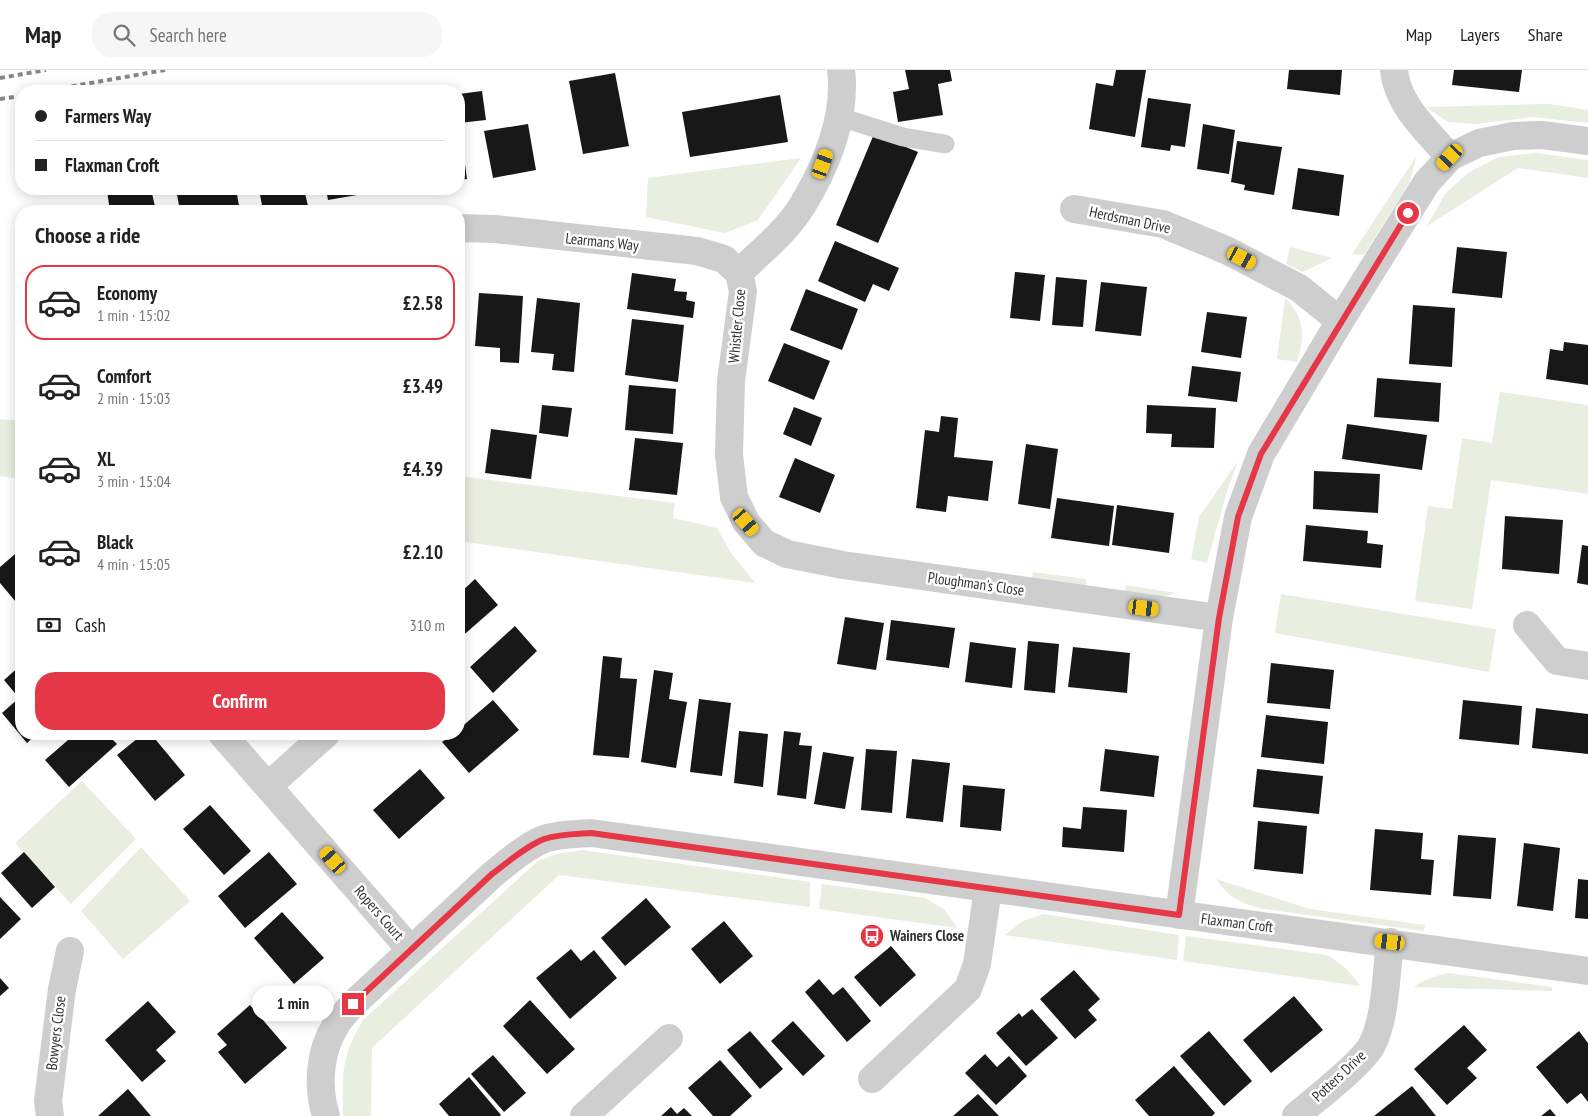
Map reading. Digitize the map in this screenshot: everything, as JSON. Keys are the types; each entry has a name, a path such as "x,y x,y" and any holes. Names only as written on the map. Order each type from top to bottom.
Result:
{"street":[{"name":"Whistler Close","path":"746,522 734,497 729,455 731,381 743,291 739,273 776,237 801,207 823,164 840,117 843,83 841,70"},
{"path":"1394,70 1395,82 1407,108 1450,157"},
{"path":"1179,915 1219,618 1238,517 1261,454 1340,321 1427,182 1450,157 1479,142 1513,136 1542,135 1588,141"},
{"name":"Herdsman Drive","path":"1074,209 1162,224 1228,251 1299,288 1340,321"},
{"name":"Learmans Way","path":"465,228 495,229 697,251 724,259 739,273"},
{"name":"Ploughman's Close","path":"746,522 764,543 787,554 843,565 1219,618"},
{"path":"1526,625 1558,661 1588,666"},
{"name":"Ropers Court","path":"227,740 410,949"},
{"path":"268,786 319,740"},
{"name":"Flaxman Croft","path":"326,1116 320,1080 324,1052 335,1026 353,1004 492,874 544,839 569,834 591,833 988,890 1390,942 1588,971"},
{"path":"872,1079 968,989 977,964 988,890"},
{"name":"Potters Drive","path":"1296,1116 1354,1064 1371,1046 1380,1023 1390,942"},
{"name":"Bowyers Close","path":"50,1116 49,1092 62,989 70,951"},
{"path":"584,1116 669,1038"}],"lane":[{"path":"840,117 903,137 945,144"}],"shaded area":[{"path":"1549,104 1588,110 1588,123 1532,117 1476,124 1448,122 1426,107"},
{"path":"1536,153 1588,160 1588,178 1518,168 1427,226 1445,194 1469,172 1499,157"},
{"path":"1416,157 1410,182 1364,255 1352,254"},
{"path":"801,158 758,220 725,233 646,217 648,178"},
{"path":"1290,247 1332,258 1303,272 1286,264"},
{"path":"1285,298 1292,305 1302,328 1297,362 1277,359"},
{"path":"1500,392 1588,405 1588,494 1491,480 1472,609 1415,601 1428,506 1452,509 1462,438 1492,443"},
{"path":"0,419 15,420 15,478 0,476"},
{"path":"1238,461 1228,488 1207,563 1191,559 1199,517"},
{"path":"465,477 675,503 673,518 717,528 731,553 755,583 465,542"},
{"path":"1033,572 1086,579 1086,588 1043,582 1032,577"},
{"path":"1126,585 1175,593 1163,597 1144,596 1125,592"},
{"path":"1281,594 1496,629 1489,672 1275,633"},
{"path":"82,781 136,839 71,904 15,843"},
{"path":"141,847 190,901 123,959 81,911"},
{"path":"582,850 810,882 810,907 559,875 372,1048 371,1116 343,1116 344,1066 350,1045 363,1020 538,861 556,854"},
{"path":"1216,879 1310,909 1425,925 1424,931 1264,909 1248,905 1231,896"},
{"path":"822,884 925,898 945,910 957,928 819,909"},
{"path":"1043,914 1179,935 1177,960 1005,935 1023,921"},
{"path":"1186,936 1327,955 1346,969 1360,986 1183,961"},
{"path":"1449,973 1552,987 1552,991 1414,987 1430,978"}],"building":[{"path":"905,70 950,70 952,81 938,84 943,115 898,122 893,92 909,89"},
{"path":"1116,70 1146,70 1135,137 1089,129 1096,83 1113,86"},
{"path":"1289,70 1342,70 1340,95 1287,89"},
{"path":"1454,70 1522,70 1519,92 1452,85"},
{"path":"615,73 629,146 583,154 569,81"},
{"path":"482,91 486,120 465,122 465,93"},
{"path":"780,95 788,142 690,157 682,112"},
{"path":"1148,98 1191,104 1185,147 1171,145 1170,151 1141,147"},
{"path":"528,124 536,170 493,178 484,131"},
{"path":"1203,124 1235,130 1229,174 1197,169"},
{"path":"874,134 918,152 878,243 836,225"},
{"path":"1237,141 1282,147 1274,195 1244,190 1245,185 1231,182"},
{"path":"1298,168 1344,175 1339,216 1292,209"},
{"path":"108,195 152,195 155,205 109,205"},
{"path":"177,195 237,195 239,205 179,205"},
{"path":"260,195 305,195 308,205 262,205"},
{"path":"327,195 357,195 328,200"},
{"path":"835,241 899,268 889,291 873,284 865,302 818,281"},
{"path":"1457,247 1507,252 1502,298 1452,293"},
{"path":"1015,272 1045,275 1040,321 1010,318"},
{"path":"632,273 676,279 674,291 687,292 686,300 695,302 693,318 627,309"},
{"path":"1056,277 1087,280 1083,327 1052,325"},
{"path":"1101,282 1147,287 1141,336 1095,331"},
{"path":"806,289 858,309 842,350 790,330"},
{"path":"479,293 523,296 519,363 500,362 500,348 475,346"},
{"path":"537,298 580,303 574,372 552,370 554,354 531,352"},
{"path":"1413,305 1455,308 1452,367 1409,364"},
{"path":"1207,312 1247,317 1241,358 1201,352"},
{"path":"632,319 684,325 678,382 625,375"},
{"path":"1564,342 1588,345 1588,385 1546,379 1550,349 1563,351"},
{"path":"784,343 830,361 814,400 768,381"},
{"path":"1192,366 1241,372 1237,402 1188,396"},
{"path":"1377,378 1441,383 1439,422 1374,417"},
{"path":"629,385 676,389 673,434 625,430"},
{"path":"542,405 572,408 568,437 539,433"},
{"path":"1147,405 1216,408 1214,448 1171,447 1172,434 1146,433"},
{"path":"794,407 822,418 811,446 783,434"},
{"path":"941,416 958,418 954,457 993,461 988,501 948,496 946,512 916,508 925,430 939,432"},
{"path":"1347,424 1427,435 1422,470 1342,459"},
{"path":"491,429 537,435 531,479 485,473"},
{"path":"635,438 683,443 677,495 629,490"},
{"path":"1026,444 1058,449 1050,509 1018,504"},
{"path":"795,458 835,475 820,513 779,497"},
{"path":"1314,471 1380,474 1378,513 1313,509"},
{"path":"1057,498 1114,506 1109,546 1051,538"},
{"path":"1117,505 1174,513 1169,553 1112,545"},
{"path":"1505,516 1563,520 1559,574 1502,569"},
{"path":"1306,525 1368,531 1367,543 1383,545 1381,568 1303,561"},
{"path":"1582,545 1588,546 1588,585 1577,583"},
{"path":"15,554 15,601 0,583 0,567"},
{"path":"475,579 498,605 465,634 465,588"},
{"path":"845,617 884,623 876,670 837,664"},
{"path":"891,620 955,628 949,668 886,660"},
{"path":"515,626 537,651 493,693 470,667"},
{"path":"1028,641 1059,644 1055,693 1024,690"},
{"path":"970,642 1016,648 1012,688 965,682"},
{"path":"1073,647 1130,653 1127,693 1068,687"},
{"path":"603,656 622,658 620,678 637,679 629,758 593,755"},
{"path":"1271,663 1334,670 1330,709 1267,703"},
{"path":"15,670 15,693 4,680"},
{"path":"654,670 673,673 669,699 687,702 676,768 641,762"},
{"path":"699,699 731,703 722,776 690,772"},
{"path":"493,700 519,730 469,773 442,742 445,740 465,740 465,724"},
{"path":"1463,700 1522,706 1519,745 1459,739"},
{"path":"15,702 15,729 2,713"},
{"path":"1536,708 1588,714 1588,754 1532,748"},
{"path":"1266,715 1328,722 1324,764 1261,757"},
{"path":"739,731 768,734 763,787 734,783"},
{"path":"784,731 801,733 799,745 812,746 806,799 777,795"},
{"path":"68,740 113,740 117,744 69,787 45,760"},
{"path":"136,740 156,740 185,775 155,801 117,755"},
{"path":"866,749 897,751 892,813 861,810"},
{"path":"1105,749 1159,756 1154,797 1100,791"},
{"path":"823,752 854,757 845,809 814,804"},
{"path":"912,759 950,763 943,822 906,818"},
{"path":"420,769 445,798 399,839 373,810"},
{"path":"1257,769 1323,776 1319,814 1253,807"},
{"path":"963,785 1005,789 1001,831 960,827"},
{"path":"210,805 251,851 224,875 183,829"},
{"path":"1083,807 1127,810 1124,852 1062,847 1063,827 1081,829"},
{"path":"1258,821 1307,826 1303,874 1254,869"},
{"path":"1375,829 1423,833 1421,859 1434,860 1431,895 1370,890"},
{"path":"1458,835 1496,838 1491,899 1453,896"},
{"path":"1524,843 1560,848 1553,911 1517,906"},
{"path":"24,852 55,887 32,908 1,873"},
{"path":"269,852 297,884 245,928 218,896"},
{"path":"1578,879 1588,880 1588,919 1575,918"},
{"path":"0,897 21,919 0,939"},
{"path":"646,898 671,927 625,966 601,938"},
{"path":"282,912 324,958 294,984 254,938"},
{"path":"724,921 753,956 720,984 691,949"},
{"path":"891,946 916,975 880,1007 854,977"},
{"path":"571,949 581,961 594,950 617,978 570,1019 536,978"},
{"path":"1074,970 1100,999 1088,1010 1097,1020 1075,1039 1040,999"},
{"path":"0,978 9,988 0,996"},
{"path":"819,979 833,995 843,987 871,1021 847,1042 805,992"},
{"path":"1294,996 1323,1030 1271,1073 1243,1040"},
{"path":"530,1000 575,1049 547,1074 503,1026"},
{"path":"148,1001 176,1032 156,1050 166,1061 142,1082 105,1040"},
{"path":"250,1005 287,1048 245,1084 218,1052 227,1045 217,1034"},
{"path":"1032,1009 1058,1038 1026,1066 996,1033 1019,1013 1022,1017"},
{"path":"793,1021 825,1056 803,1076 771,1041"},
{"path":"1464,1025 1487,1050 1467,1068 1477,1078 1447,1105 1414,1069"},
{"path":"750,1031 783,1069 760,1089 727,1050"},
{"path":"1209,1031 1252,1081 1224,1106 1180,1056"},
{"path":"1579,1031 1588,1043 1588,1102 1581,1093 1567,1104 1536,1067"},
{"path":"985,1054 997,1067 1009,1056 1027,1076 996,1105 965,1073"},
{"path":"493,1055 526,1093 504,1112 471,1074"},
{"path":"720,1060 752,1096 730,1116 713,1116 688,1088"},
{"path":"1174,1066 1215,1113 1212,1116 1149,1116 1135,1100"},
{"path":"469,1077 500,1116 449,1116 439,1104"},
{"path":"1412,1086 1436,1116 1374,1116"},
{"path":"128,1089 151,1116 98,1116"},
{"path":"978,1094 999,1116 953,1116"},
{"path":"671,1107 677,1114 684,1108 692,1116 661,1116"},
{"path":"1550,1109 1556,1116 1541,1116"}],"railway":[{"path":"0,78 46,70"},
{"path":"79,85 165,70"},
{"path":"0,99 15,97"}],"place":[{"name":"Wainers Close","path":"872,936"}],"route":[{"path":"353,1004 492,874 544,839 569,834 591,833 988,890 1179,915 1202,756 1219,618 1238,517 1261,454 1340,321 1408,213"}]}
